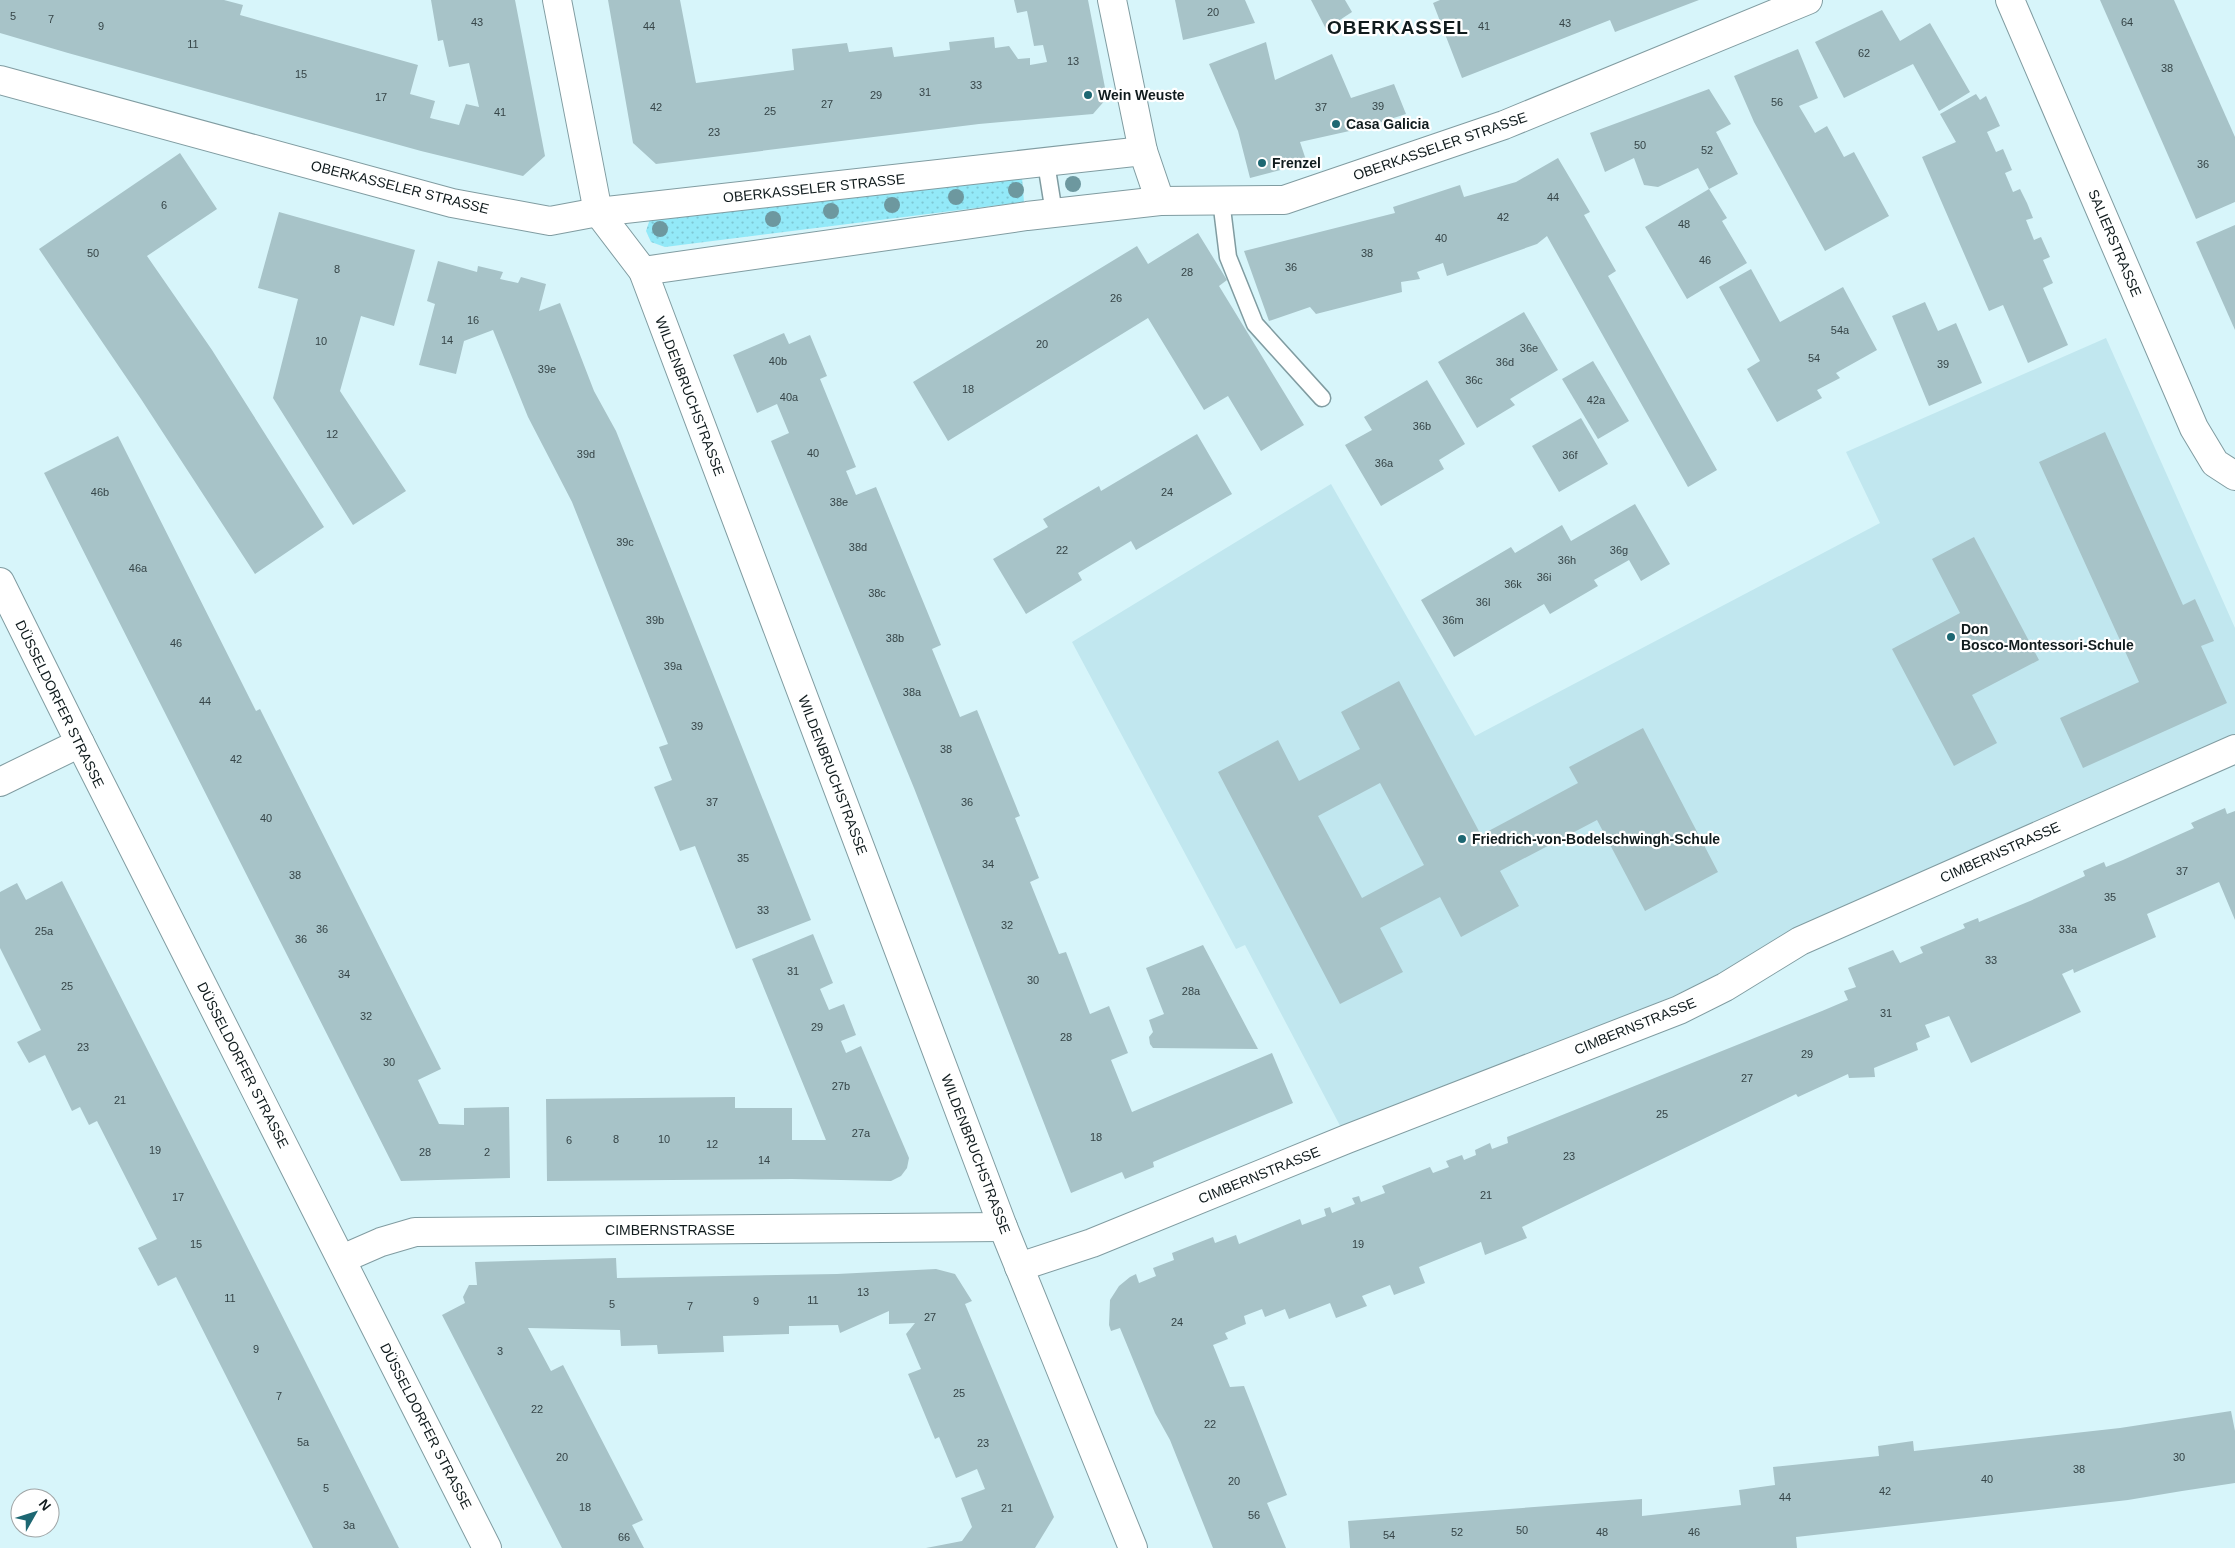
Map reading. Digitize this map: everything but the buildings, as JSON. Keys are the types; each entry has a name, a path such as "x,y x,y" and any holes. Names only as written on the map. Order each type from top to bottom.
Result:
{"street":[{"name":"WILDENBRUCHSTRASSE","path":"557,0 598,212 643,271 1003,1227 1132,1548"},
{"path":"1112,0 1143,151 1160,201"},
{"name":"OBERKASSELER STRASSE","path":"643,271 1054,213 1160,201 1284,200 1504,125 1808,0"},
{"name":"SALIERSTRASSE","path":"2010,0 2194,428 2215,463 2235,476"},
{"name":"OBERKASSELER STRASSE","path":"0,80 452,203 550,221 598,212 1143,151"},
{"name":"DÜSSELDORFER STRASSE","path":"0,582 487,1548"},
{"path":"0,782 80,743"},
{"name":"CIMBERNSTRASSE","path":"1020,1267 1092,1243 1357,1136 1679,1010 1725,987 1800,941 2235,749"},
{"name":"CIMBERNSTRASSE","path":"342,1260 381,1242 415,1232 1003,1227"}],"lane":[{"path":"1046,163 1054,213"},
{"path":"1221,200 1228,257 1255,324 1322,398"}],"shaded area":[{"path":"1022,178 1024,202 665,247 651,242 646,231 650,219"},
{"path":"2106,338 2235,628 2235,749 1347,1139 1245,945 1236,949 1072,642 1331,484 1475,736 1880,523 1846,452"}],"place":[{"name":"Wein Weuste","path":"1088,95"},
{"name":"Casa Galicia","path":"1336,124"},
{"name":"Frenzel","path":"1262,163"},
{"name":"Don Bosco-Montessori-Schule","path":"1951,637"},
{"name":"Friedrich-von-Bodelschwingh-Schule","path":"1462,839"}],"district":[{"name":"OBERKASSEL","path":"1398,27"}]}
